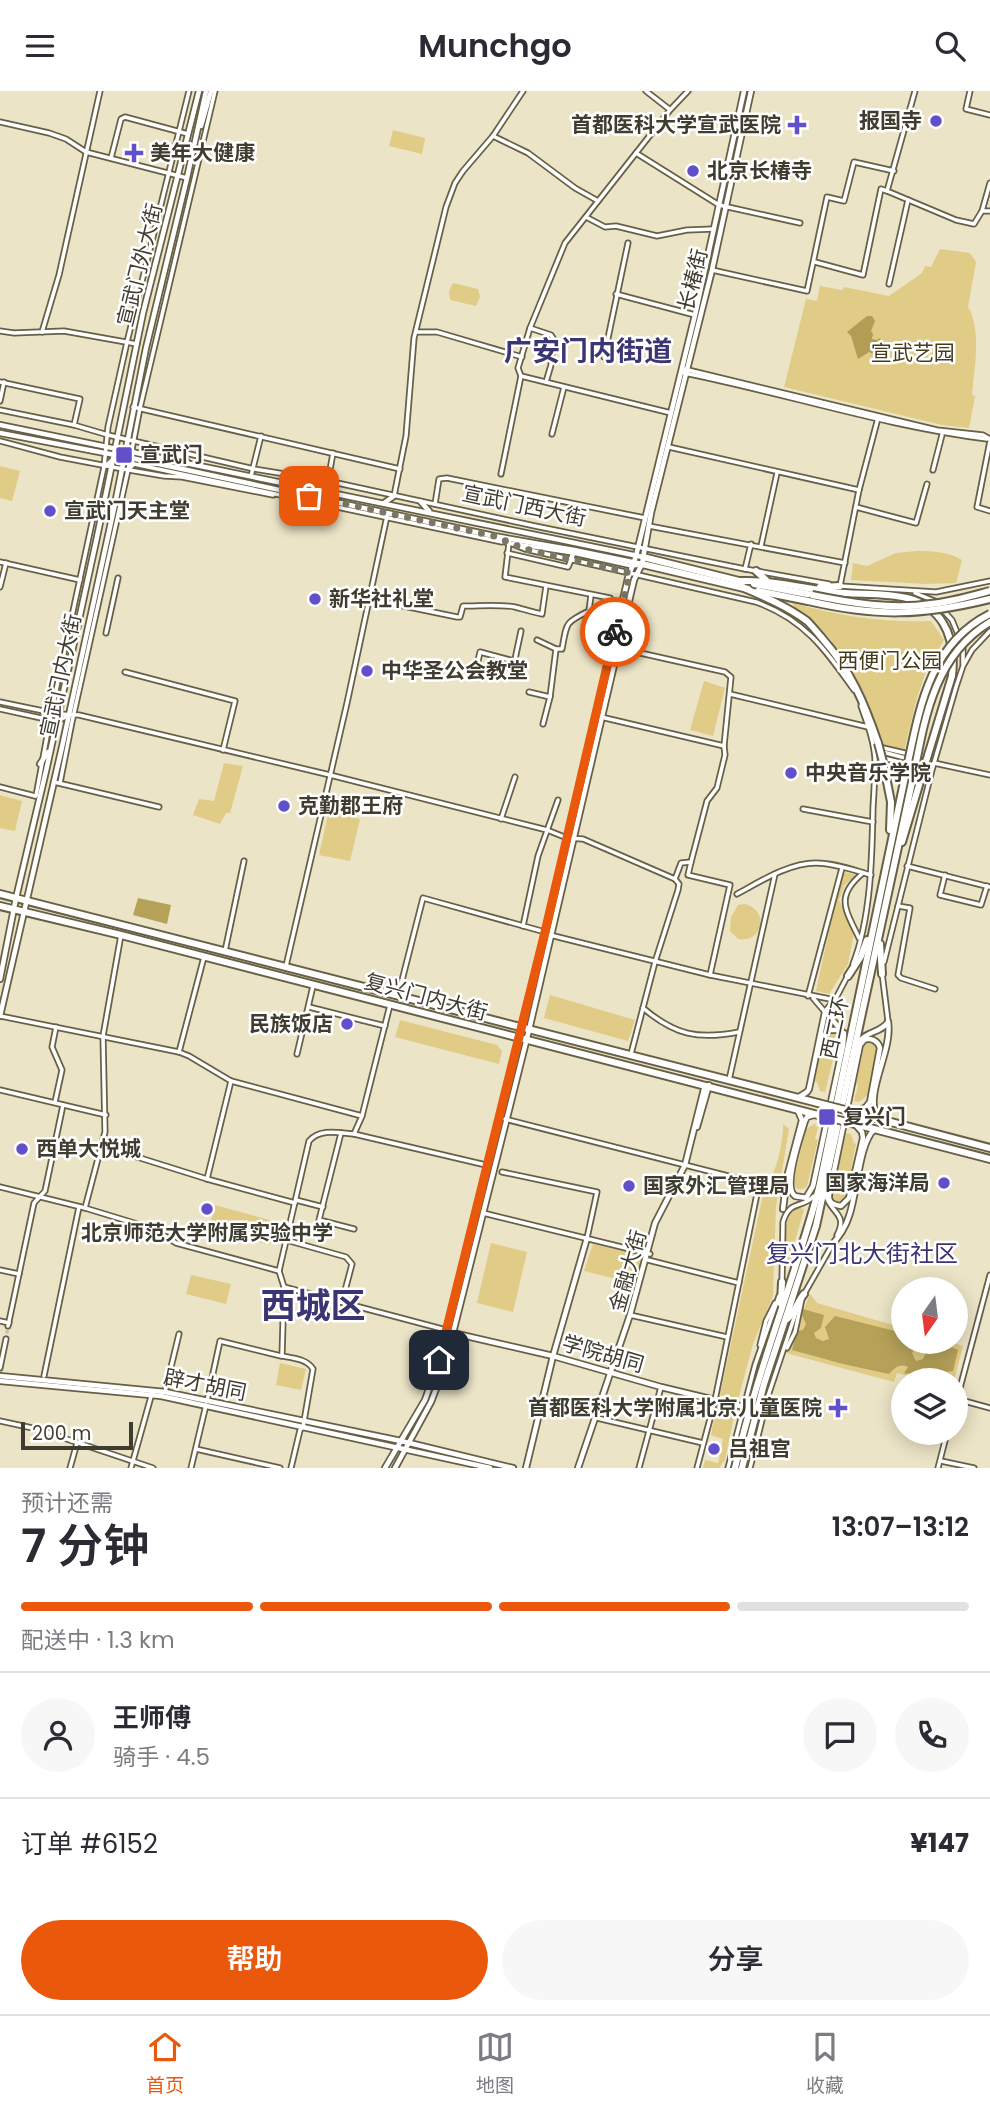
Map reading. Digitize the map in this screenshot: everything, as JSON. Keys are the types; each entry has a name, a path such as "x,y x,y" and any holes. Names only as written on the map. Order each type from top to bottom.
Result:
{"highway":[{"name":"宣武门西大街","path":"640,559 862,611 931,612 990,599"},
{"path":"756,571 766,580"},
{"path":"742,584 766,580 842,593 898,597 930,607 940,618 951,639 952,675 894,863"},
{"path":"742,584 807,622 837,656 860,693 883,762 891,802 889,853"},
{"path":"807,588 840,586"},
{"name":"宣武门西大街","path":"810,598 906,606 954,601 990,591"},
{"path":"767,598 781,613"},
{"name":"西二环","path":"742,1468 743,1449 757,1384 809,1251 849,1044 894,863 917,721 931,676 954,640 990,614"},
{"name":"西二环","path":"821,1188 854,1056 889,853 924,723 936,683 945,666 974,632 990,622"},
{"name":"复兴门内大街","path":"0,894 990,1148"},
{"name":"复兴门内大街","path":"0,906 990,1159"},
{"path":"878,924 882,974"},
{"path":"848,976 878,924"},
{"path":"782,1282 782,1319 792,1315 803,1294"},
{"name":"西二环","path":"735,1468 743,1449"}],"main road":[{"name":"宣武门外大街","path":"114,456 137,344 199,91"},
{"name":"宣武门外大街","path":"124,457 133,407 195,143 211,91"},
{"name":"长椿街","path":"640,559 645,548 685,371 712,270 744,91"},
{"name":"长椿街","path":"640,559 638,547 671,413 685,371 714,229 751,91"},
{"name":"宣武门西大街","path":"0,425 430,512 640,559"},
{"name":"宣武门西大街","path":"0,433 131,458 387,516 633,564 640,559"},
{"path":"176,451 188,462"},
{"name":"宣武门内大街","path":"0,979 114,456"},
{"name":"宣武门内大街","path":"0,1016 57,783 124,457"},
{"path":"384,503 394,496"},
{"path":"421,502 430,512"},
{"path":"494,536 509,543"},
{"path":"571,560 573,551"},
{"path":"570,838 640,559"},
{"path":"384,1468 429,1389 446,1329 486,1165 525,1029 633,564"},
{"path":"40,764 51,748"},
{"path":"833,1003 829,1015 849,1044"},
{"path":"797,1097 809,1089 825,1011 833,1003"},
{"path":"854,1056 861,1038 883,1028 888,1022"},
{"path":"877,1118 873,1102 888,1036 888,1022"},
{"path":"818,1103 811,1089 821,1039 829,1030 842,1032"},
{"path":"799,1203 813,1187 843,1046 842,1032"},
{"path":"395,1468 431,1402 439,1381 483,1213 522,1039"},
{"path":"831,1207 829,1199 860,1045 864,1040 870,1039 878,1044 880,1050 873,1088 868,1105 852,1111"},
{"path":"631,1315 661,1210 686,1166 707,1085"},
{"path":"783,1209 787,1177 802,1120 795,1108"},
{"path":"806,1198 795,1196 790,1187 790,1178 805,1121 811,1115 818,1115"},
{"path":"829,1199 834,1205 841,1206 849,1198 863,1139 862,1132 850,1123"},
{"path":"832,1245 844,1230 850,1216 868,1136 878,1130"},
{"path":"486,1165 494,1167"},
{"path":"526,1468 553,1356 587,1238"},
{"name":"金融大街","path":"579,1468 631,1315 648,1253"},
{"name":"学院胡同","path":"453,1333 553,1356 744,1407"},
{"name":"金融大街","path":"579,1468 611,1372"},
{"name":"辟才胡同","path":"0,1379 152,1393 303,1424 491,1468"},
{"name":"辟才胡同","path":"152,1393 165,1392 206,1403"},
{"name":"辟才胡同","path":"303,1424 401,1441 513,1468"}],"street":[{"path":"42,332 59,275 100,91"},
{"path":"0,787 38,796 40,764 104,467 108,427 189,91"},
{"path":"71,716 131,458 211,91"},
{"path":"394,496 406,436 416,332 450,195 463,171 494,136 523,91"},
{"path":"646,91 670,110"},
{"path":"501,474 521,376 518,368 530,328 565,243 688,91"},
{"path":"887,191 915,91"},
{"path":"970,91 966,109 990,115"},
{"path":"111,158 118,126 125,117 188,134"},
{"path":"0,123 49,133 66,139 86,152 187,178"},
{"path":"494,136 528,153 575,188 598,201"},
{"path":"636,153 722,206 800,223"},
{"path":"712,270 807,291 827,198 844,201 854,162 894,171"},
{"path":"814,262 863,275 881,189 956,220 974,224 982,211 990,183"},
{"path":"889,284 908,200"},
{"path":"982,211 990,211"},
{"path":"586,217 605,227 616,226 657,236 687,230 714,229"},
{"path":"604,358 628,243"},
{"path":"617,294 695,315"},
{"path":"530,328 553,338 551,365 546,382"},
{"path":"0,331 64,331 137,344"},
{"path":"416,332 437,333 473,341 522,356"},
{"path":"685,371 942,434 990,440"},
{"path":"521,376 671,413"},
{"path":"0,401 2,382 80,400 74,425"},
{"path":"552,434 564,387"},
{"path":"133,407 400,469"},
{"name":"宣武门西大街","path":"0,410 74,425 254,469 328,481 638,547 840,586 947,591 990,581"},
{"path":"878,418 937,430 983,435 990,440"},
{"path":"840,586 859,490 878,418"},
{"path":"933,470 942,434"},
{"path":"251,476 261,436"},
{"path":"990,440 976,507 990,511"},
{"name":"宣武门西大街","path":"0,441 104,467 185,478 267,495 283,493"},
{"path":"668,447 859,490"},
{"path":"328,481 333,453"},
{"path":"104,467 114,456"},
{"path":"128,470 134,464 131,458"},
{"name":"宣武门西大街","path":"134,464 283,493"},
{"path":"761,546 777,473"},
{"path":"435,505 439,479 447,478 645,518"},
{"path":"856,507 916,523 927,484"},
{"path":"286,967 387,516"},
{"name":"宣武门西大街","path":"387,516 509,543 573,551"},
{"path":"649,526 845,563"},
{"path":"509,543 505,577 610,598"},
{"name":"宣武门西大街","path":"509,543 638,574"},
{"path":"746,569 751,544"},
{"path":"85,558 94,551"},
{"path":"508,553 568,567 571,560"},
{"path":"0,587 3,562 80,580"},
{"path":"398,996 423,898 655,962 833,1003 856,956 871,874 876,745 856,692 832,658 804,628 781,613 756,602 638,574"},
{"path":"106,633 118,578"},
{"path":"370,599 457,617 460,617 463,606 519,607 522,611 542,614 546,586"},
{"name":"宣武门西大街","path":"909,591 936,601 941,607"},
{"path":"947,591 941,596 941,607 961,641 963,666"},
{"path":"537,640 562,649 567,625 570,620 589,611 591,595"},
{"path":"511,678 521,631"},
{"path":"888,1022 882,974 933,763 963,666 972,650 990,631"},
{"path":"618,648 725,672 731,677 725,755 717,788 707,801 688,875 730,885 710,975"},
{"path":"543,724 550,697 556,649"},
{"path":"476,670 480,652 514,661"},
{"path":"125,672 234,701 223,750"},
{"path":"529,692 550,697"},
{"path":"730,694 869,727"},
{"path":"0,702 71,716"},
{"path":"0,709 57,721 79,715 330,775 570,838 583,839 675,879 679,888 655,962 631,1055"},
{"path":"601,717 724,745"},
{"path":"876,745 902,757 990,775"},
{"path":"875,757 932,770"},
{"path":"501,819 515,777"},
{"path":"57,783 159,807"},
{"path":"523,926 538,856 558,800"},
{"path":"803,809 873,822"},
{"path":"225,952 244,861"},
{"path":"675,879 681,863 691,862"},
{"path":"737,894 775,874 812,863 871,874"},
{"path":"907,866 945,875 989,887 981,905 940,895 945,875"},
{"path":"808,996 842,867"},
{"path":"860,940 844,901 849,886 863,873"},
{"path":"729,1080 775,874"},
{"path":"898,905 910,908 898,975 935,989"},
{"path":"85,1208 102,1146 106,1115 103,1036 121,935"},
{"path":"179,1052 204,957"},
{"path":"297,1055 313,986"},
{"path":"808,996 825,1011"},
{"path":"354,1134 362,1117 390,1005"},
{"path":"309,1007 385,1026"},
{"path":"643,1008 667,1025 689,1034 713,1038 739,1033"},
{"path":"0,1016 179,1052 232,1081 362,1117"},
{"path":"55,1103 62,1070 52,1047 56,1027"},
{"path":"207,1179 232,1081"},
{"path":"0,1090 106,1115"},
{"path":"0,1321 8,1324 34,1203 45,1191 63,1105"},
{"path":"505,1119 736,1178"},
{"path":"282,1356 284,1287 279,1271 312,1137 326,1132 354,1134 486,1165"},
{"path":"341,1133 319,1220 354,1229"},
{"path":"102,1146 207,1179 323,1207"},
{"path":"502,1171 597,1192 587,1238"},
{"path":"697,1468 715,1400 757,1183"},
{"path":"0,1188 85,1208 154,1229 184,1246 279,1271"},
{"path":"750,1468 768,1395 781,1359 795,1332 803,1294 842,1227 839,1215 827,1201 821,1188 811,1200 788,1210 783,1222"},
{"path":"44,1376 79,1207"},
{"path":"728,1468 766,1321 779,1298 782,1282 783,1209"},
{"path":"483,1213 648,1253"},
{"path":"286,1240 346,1257 352,1264 342,1302"},
{"path":"648,1260 739,1283"},
{"path":"0,1270 19,1274"},
{"path":"965,1368 990,1275"},
{"path":"284,1287 446,1329"},
{"path":"984,1296 990,1298"},
{"path":"631,1315 727,1337"},
{"path":"165,1392 179,1334"},
{"path":"0,1368 5,1339"},
{"path":"191,1468 220,1341 303,1361 312,1366 303,1424 291,1468"},
{"path":"639,1468 661,1387"},
{"path":"131,1468 152,1393"},
{"path":"968,1403 990,1408"},
{"path":"597,1418 703,1443"},
{"path":"0,1421 37,1429 153,1468"},
{"path":"70,1468 77,1443"},
{"path":"938,1468 944,1445"},
{"path":"196,1449 280,1468"},
{"path":"941,1461 974,1468"}],"green space":[{"path":"393,130 425,138 422,154 389,146"},
{"name":"宣武艺园","path":"940,249 970,253 976,262 968,307 976,338 972,395 975,396 969,428 942,425 784,387 806,299 817,301 820,286 842,290 844,287 889,296 922,273 925,266 931,267"},
{"path":"453,283 478,289 480,297 476,306 450,300 449,291"},
{"path":"0,466 20,471 12,501 0,498"},
{"path":"917,551 952,555 962,560 956,583 851,580 853,563 867,566 896,553"},
{"name":"西便门公园","path":"793,603 861,618 931,621 944,640 927,668 904,751 880,745 863,691 831,640 814,621 794,608"},
{"path":"704,681 725,688 713,736 690,730"},
{"path":"224,763 243,766 230,813 226,813 220,824 193,815 199,799 214,801"},
{"path":"0,795 22,801 15,831 0,828"},
{"path":"329,810 360,819 350,861 319,855"},
{"path":"845,872 856,875 844,886 839,900 854,933 848,964 829,994 816,991 841,876"},
{"path":"745,904 758,913 760,925 753,936 738,939 730,931 731,917 738,905"},
{"path":"550,995 635,1020 628,1041 544,1018"},
{"path":"400,1020 497,1045 502,1051 499,1064 395,1037"},
{"path":"828,1032 834,1032 838,1039 825,1092 820,1091 814,1081"},
{"path":"868,1043 876,1044 878,1050 868,1095 859,1102 854,1101 858,1085 856,1084 864,1046"},
{"path":"816,1123 815,1126 818,1127 815,1139 818,1140 807,1186 799,1189 793,1183 806,1129"},
{"path":"783,1124 789,1129 776,1207 773,1296 753,1344 738,1400 720,1395 764,1190 778,1159"},
{"path":"846,1133 851,1134 856,1144 845,1198 838,1202 832,1195"},
{"path":"215,1205 277,1222 270,1245 209,1228"},
{"path":"800,1207 804,1210 788,1265 785,1265 789,1216"},
{"path":"491,1243 527,1252 513,1312 477,1303"},
{"path":"593,1244 642,1256 636,1284 584,1271"},
{"path":"191,1275 231,1284 226,1304 186,1294"},
{"path":"810,1294 817,1303 891,1325 891,1355 961,1355 957,1368 891,1368 891,1381 786,1353"},
{"path":"280,1363 306,1369 301,1390 276,1385"},
{"path":"717,1403 736,1407 725,1460 719,1468 703,1468 705,1460 718,1463 723,1439 711,1435"}],"shaded area":[{"path":"867,316 872,316 875,321 871,331 872,339 879,338 885,344 877,356 869,352 858,359 851,336 847,332"},
{"path":"138,898 171,905 167,924 133,915"},
{"path":"803,1309 824,1315 821,1328 814,1333 816,1338 823,1341 829,1339 825,1327 835,1316 891,1330 891,1355 913,1355 916,1361 923,1359 925,1355 957,1355 954,1368 900,1366 891,1368 889,1374 792,1350 797,1331 803,1330 806,1324 802,1315"}],"tunnel":[{"path":"736,1178 754,1183"},
{"path":"6,1339 8,1326"}],"way so far":[{"path":"309,496 494,536 525,549 630,573 615,632"}],"place":[{"name":"报国寺","path":"936,121"},
{"name":"首都医科大学宣武医院","path":"797,125"},
{"name":"美年大健康","path":"134,153"},
{"name":"北京长椿寺","path":"693,171"},
{"name":"宣武门","path":"124,455"},
{"name":"宣武门天主堂","path":"50,511"},
{"name":"新华社礼堂","path":"315,599"},
{"name":"中华圣公会教堂","path":"367,671"},
{"name":"中央音乐学院","path":"791,773"},
{"name":"克勤郡王府","path":"284,806"},
{"name":"民族饭店","path":"347,1024"},
{"name":"复兴门","path":"827,1117"},
{"name":"西单大悦城","path":"22,1149"},
{"name":"国家海洋局","path":"944,1183"},
{"name":"国家外汇管理局","path":"629,1186"},
{"name":"北京师范大学附属实验中学","path":"207,1209"},
{"name":"首都医科大学附属北京儿童医院","path":"838,1408"},
{"name":"吕祖宫","path":"714,1449"}],"district":[{"name":"广安门内街道","path":"588,351"},
{"name":"复兴门北大街社区","path":"862,1254"},
{"name":"西城区","path":"313,1306"}],"route":[{"path":"439,1360 545,932 615,632"}]}
